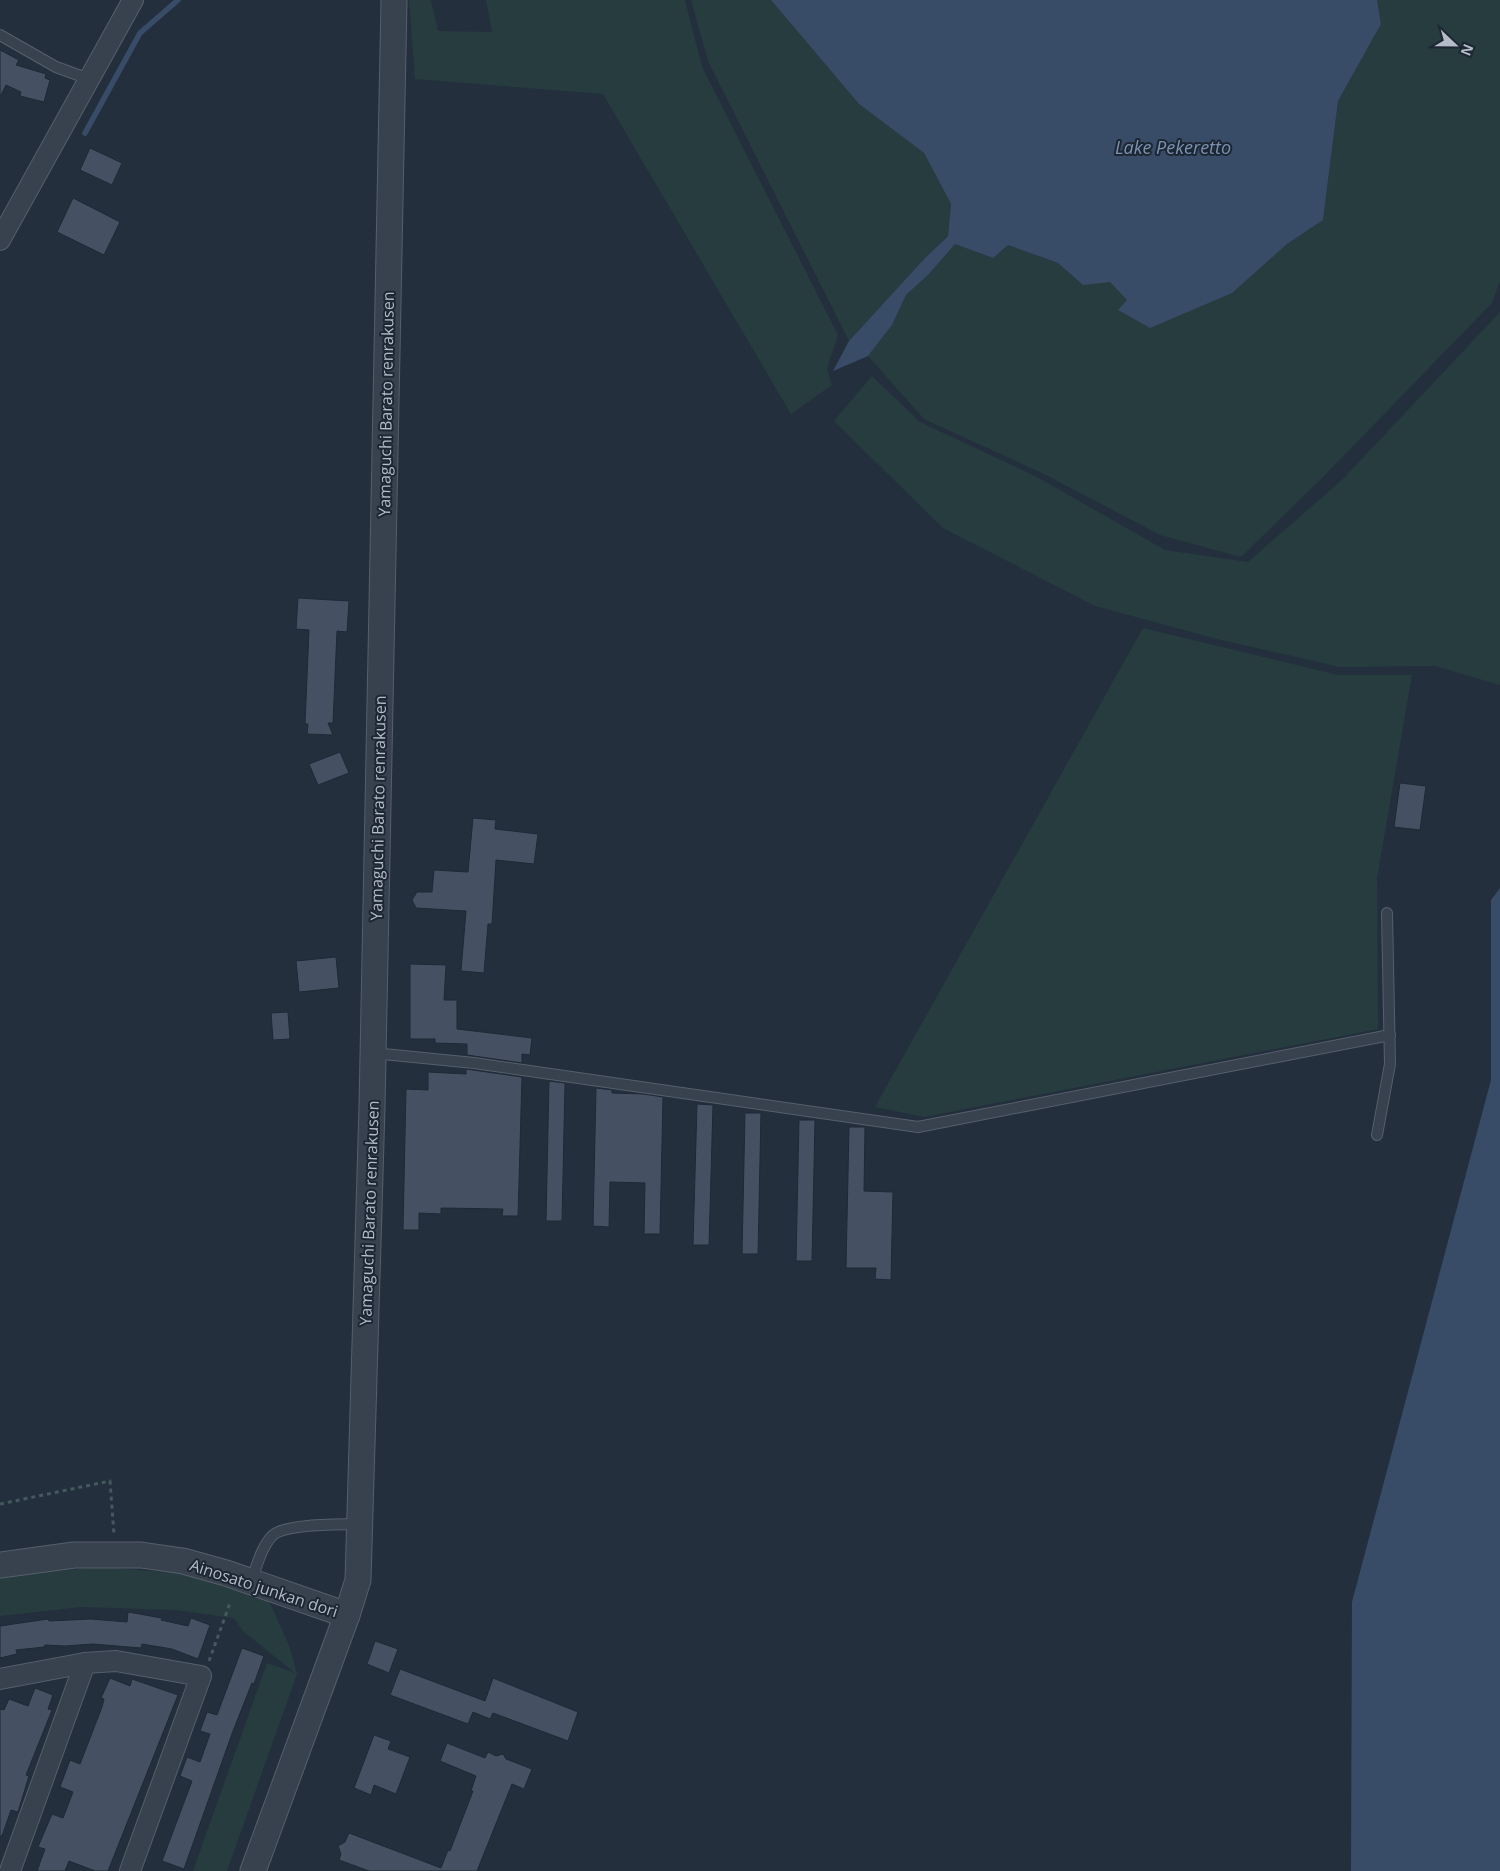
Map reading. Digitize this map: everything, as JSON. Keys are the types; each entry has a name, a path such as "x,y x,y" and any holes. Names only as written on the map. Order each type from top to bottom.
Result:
{"street":[{"path":"0,240 133,0"},
{"name":"Yamaguchi Barato renrakusen","path":"347,1615 358,1580 360,1524 373,1053 394,0"},
{"name":"Ainosato junkan dori","path":"0,1565 74,1555 141,1555 183,1561 251,1581 347,1615 253,1871"},
{"path":"0,1679 85,1663 116,1661 201,1676 130,1871"},
{"path":"10,1871 85,1663"}],"lane":[{"path":"0,35 56,67 90,79"},
{"path":"1377,1135 1390,1064 1387,913"},
{"path":"373,1053 474,1063 918,1127 1390,1035"},
{"path":"251,1581 264,1546 274,1534 287,1529 360,1524"}],"path":[{"path":"0,1504 110,1481 114,1555"},
{"path":"208,1666 230,1603"}],"green space":[{"path":"409,0 431,0 438,31 492,32 486,0 685,0 702,67 838,335 827,368 832,385 791,414 603,94 415,79"},
{"path":"691,0 771,0 859,104 924,153 951,204 948,235 849,341 708,61"},
{"path":"1377,0 1500,0 1500,281 1492,303 1323,477 1241,557 1160,535 1044,474 924,419 868,356 892,325 906,295 929,274 955,244 993,258 1008,245 1058,263 1083,285 1110,281 1127,300 1119,310 1287,244 1323,220 1338,101 1381,24"},
{"path":"1500,312 1500,685 1435,666 1340,667 1217,639 1095,606 943,528 834,421 872,376 920,422 1037,477 1165,550 1248,562 1342,480"},
{"path":"1143,628 1338,675 1412,675 1377,878 1378,1029 924,1117 875,1107"},
{"path":"100,1567 192,1574 264,1595 272,1607 290,1648 297,1674 227,1871 193,1871 267,1663 295,1673 243,1631 234,1618 175,1610 81,1607 0,1616 0,1576"}],"water":[{"name":"Lake Pekeretto","path":"771,0 1377,0 1381,24 1338,101 1323,220 1287,244 1232,293 1150,328 1118,310 1127,300 1110,282 1083,285 1058,263 1008,245 993,258 955,244 929,274 906,295 892,325 868,356 833,371 849,341 925,258 948,236 951,204 924,153 859,104"},
{"path":"1500,888 1500,1871 1351,1871 1352,1602 1491,1080 1491,900"}],"building":[{"path":"0,50 19,60 16,65 46,74 45,78 50,80 44,102 20,96 21,92 6,85 0,97"},
{"path":"90,148 122,163 112,185 80,170"},
{"path":"73,198 120,222 104,255 57,232"},
{"path":"298,598 349,601 347,632 337,631 333,723 328,723 333,735 307,734 308,724 305,724 309,630 296,629"},
{"path":"340,752 349,773 318,785 309,764"},
{"path":"1400,783 1426,786 1420,830 1394,827"},
{"path":"473,818 496,820 495,829 538,834 534,864 496,860 492,924 488,924 484,973 461,971 466,911 416,908 412,900 417,892 432,892 434,870 468,872"},
{"path":"336,957 339,988 299,992 296,961"},
{"path":"410,964 446,965 444,1000 457,1000 457,1029 532,1038 530,1055 522,1054 522,1063 467,1055 467,1044 435,1043 435,1039 410,1039"},
{"path":"288,1012 290,1039 273,1040 271,1013"},
{"path":"466,1069 522,1077 518,1216 502,1216 503,1209 441,1208 441,1214 419,1213 419,1230 403,1230 406,1089 428,1090 428,1072 466,1074"},
{"path":"549,1081 565,1083 562,1221 546,1221"},
{"path":"596,1088 612,1090 612,1093 663,1097 660,1234 644,1234 645,1183 610,1182 609,1227 593,1226"},
{"path":"697,1104 713,1105 709,1245 693,1245"},
{"path":"745,1113 761,1113 758,1254 742,1254"},
{"path":"799,1120 815,1120 812,1261 796,1261"},
{"path":"849,1127 865,1127 864,1191 893,1192 891,1280 875,1279 876,1268 846,1268"},
{"path":"128,1612 162,1618 161,1620 188,1626 191,1618 210,1625 198,1659 172,1649 142,1644 141,1648 93,1644 45,1645 44,1647 16,1650 17,1654 0,1658 0,1626 48,1619 49,1621 91,1619 127,1622"},
{"path":"375,1641 398,1649 389,1673 367,1664"},
{"path":"242,1648 264,1656 233,1731 184,1869 162,1861 192,1781 180,1776 187,1757 200,1762 210,1734 200,1731 207,1712 217,1715"},
{"path":"400,1669 485,1701 493,1678 578,1712 568,1741 493,1713 490,1719 473,1712 468,1724 390,1695"},
{"path":"110,1678 130,1686 132,1679 178,1695 108,1871 95,1871 69,1861 65,1871 37,1871 45,1849 38,1847 52,1814 63,1818 73,1792 60,1787 70,1760 80,1764 102,1707 104,1699 101,1698"},
{"path":"35,1688 53,1695 48,1709 52,1710 26,1775 29,1776 18,1812 11,1810 2,1836 0,1836 0,1709 4,1710 9,1699 28,1706"},
{"path":"374,1735 391,1741 388,1749 410,1757 396,1794 374,1785 371,1795 354,1788"},
{"path":"447,1743 485,1758 488,1752 496,1756 503,1754 506,1759 532,1769 524,1789 512,1784 477,1871 369,1871 339,1860 341,1854 338,1846 345,1842 349,1833 441,1868 448,1850 450,1851 473,1791 471,1791 476,1776 440,1761"}],"waterway":[{"path":"85,133 140,33 178,0"}]}
